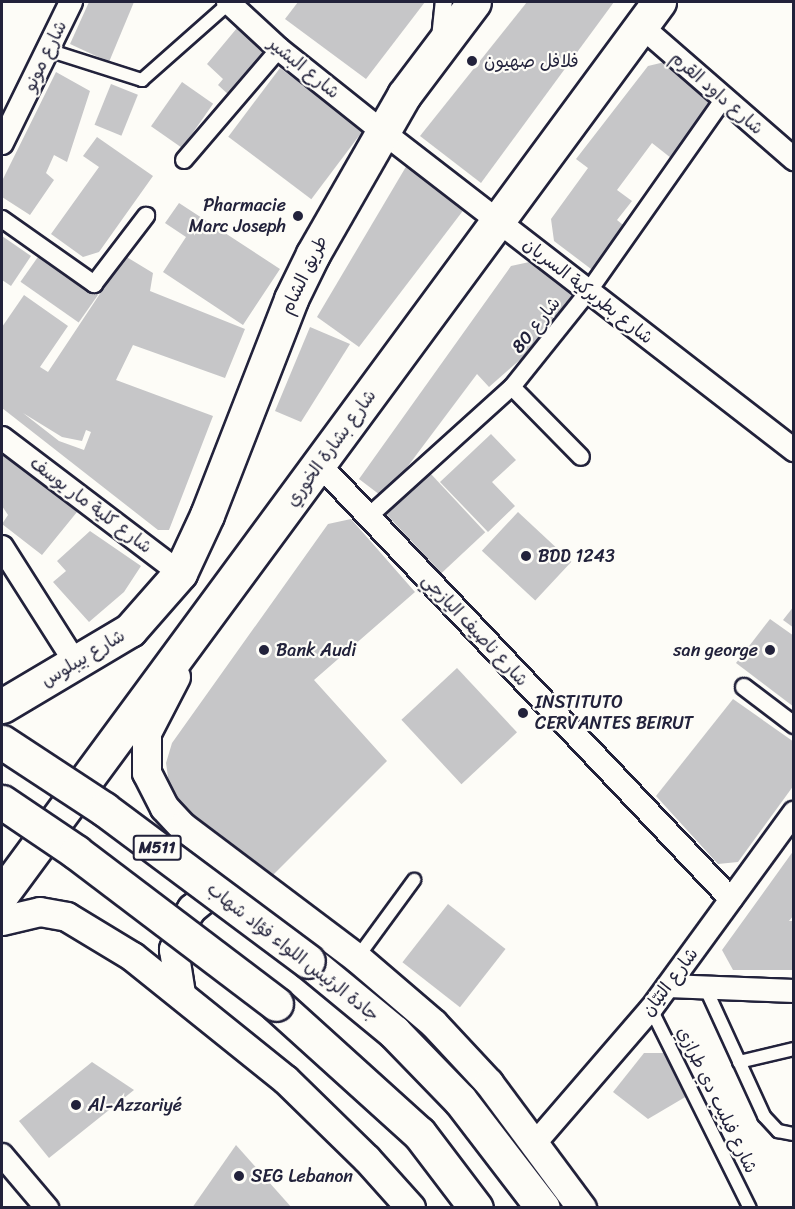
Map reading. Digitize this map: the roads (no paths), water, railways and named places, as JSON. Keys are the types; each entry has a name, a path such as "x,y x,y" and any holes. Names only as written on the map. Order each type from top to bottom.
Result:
{"main road":[{"name":"طريق الشام","path":"180,573 207,515 291,299 383,132 439,45 474,2"},
{"name":"شارع بشارة الخوري","path":"2,894 650,14"},
{"name":"شارع بيبلوس","path":"5,699 77,665 130,630 180,573"},
{"name":"جادة الرئيس اللواء فؤاد شهاب","path":"2,742 104,808 308,961 394,1032 460,1100 543,1208"},
{"name":"M511","path":"2,802 76,852 284,1011 419,1133 476,1208"}],"street":[{"name":"شارع مونو","path":"2,143 71,2"},
{"name":"شارع البشير","path":"229,2 279,49 383,132"},
{"path":"439,45 444,2"},
{"name":"شارع داود القرم","path":"650,14 723,100 794,159"},
{"path":"184,160 279,49"},
{"name":"شارع 80","path":"368,517 512,387 588,292 723,100"},
{"name":"شارع بطريركية السريان","path":"383,132 794,450"},
{"path":"2,219 94,284 146,216"},
{"path":"512,387 581,458"},
{"name":"شارع كلية مار يوسف","path":"2,438 180,573"},
{"name":"شارع ناصيف اليازجي","path":"319,464 576,743 731,899"},
{"path":"2,547 77,665"},
{"path":"216,604 147,733 147,773 165,808 183,827 357,958 463,1054 536,1142 582,1208"},
{"path":"744,687 794,725"},
{"name":"شارع التيّان","path":"536,1142 651,1009 794,813"},
{"path":"181,994 174,950 183,923 192,909 219,887 265,887"},
{"path":"2,921 40,912 67,917 125,952 181,994 294,1087 411,1208"},
{"path":"668,986 794,991"},
{"path":"2,1155 47,1208"}],"lane":[{"path":"48,50 142,80 229,2"},
{"path":"357,958 414,879"},
{"path":"705,987 764,1116 778,1131 794,1134"},
{"name":"شارع فيليب دي طرازي","path":"651,1009 750,1208"},
{"path":"739,1062 794,1049"}],"place":[{"name":"فلافل صهيون","path":"472,61"},
{"name":"Pharmacie Marc Joseph","path":"298,216"},
{"name":"BDD 1243","path":"526,556"},
{"name":"Bank Audi","path":"264,650"},
{"name":"san george","path":"770,650"},
{"name":"INSTITUTO CERVANTES BEIRUT","path":"523,713"},
{"name":"Al-Azzariyé","path":"76,1105"},
{"name":"SEG Lebanon","path":"239,1176"}]}
